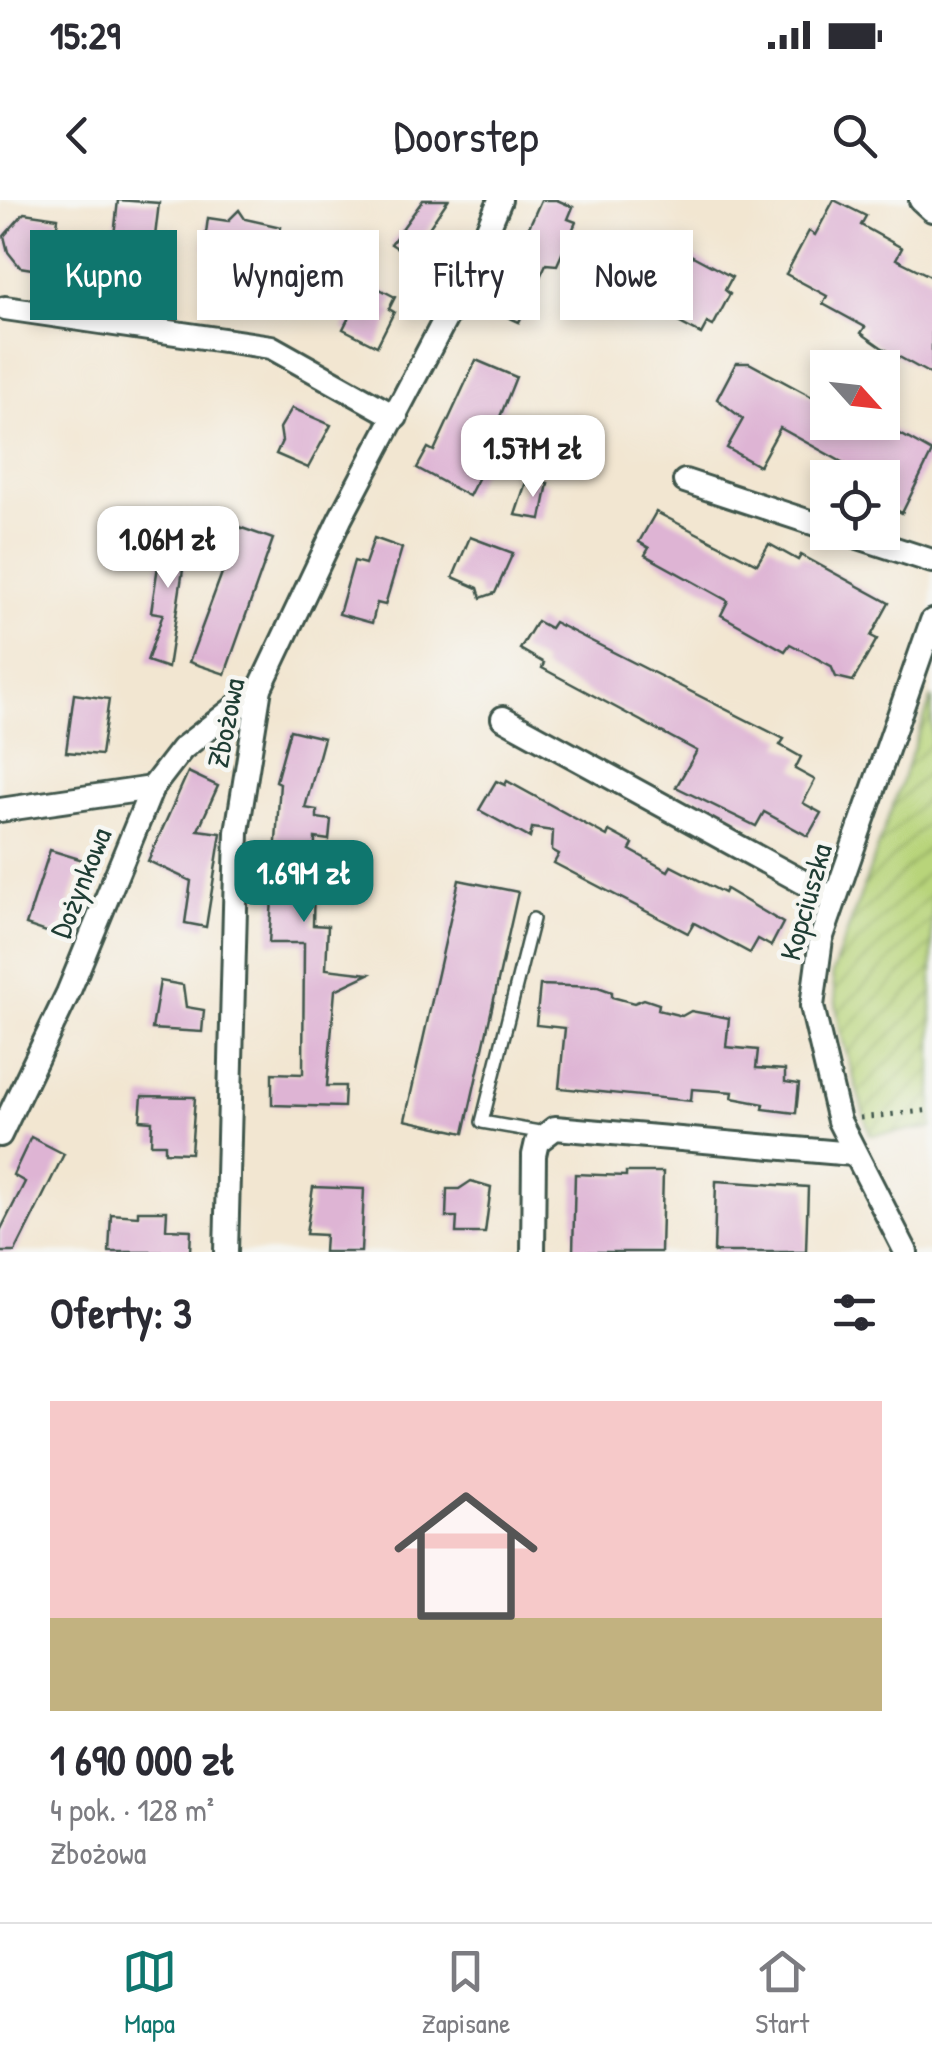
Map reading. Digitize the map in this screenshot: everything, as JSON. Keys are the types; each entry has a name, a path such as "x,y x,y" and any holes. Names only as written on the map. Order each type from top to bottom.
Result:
{"street":[{"name":"Zbożowa","path":"226,1252 237,832 260,688 304,589 469,274 500,200"},
{"path":"920,200 932,210"},
{"path":"6,308 271,347 396,417"},
{"path":"685,481 810,522"},
{"path":"896,550 932,562"},
{"name":"Kopciuszka","path":"906,1252 839,1121 812,1006 821,939 932,621"},
{"name":"Dożynkowa","path":"0,1135 68,992 152,788 182,748 260,688"},
{"path":"502,718 834,899"},
{"path":"0,810 152,788"},
{"path":"533,1252 534,1155 545,1133 568,1128 853,1154"}],"lane":[{"path":"533,919 482,1122 545,1133"}],"path":[{"path":"839,1121 932,1110"}],"green space":[{"path":"932,697 932,1128 870,1135 840,1030 832,974"}],"building":[{"path":"118,200 159,203 156,230 115,230"},
{"path":"423,200 448,200 428,230 401,230"},
{"path":"541,200 557,200 573,207 568,219 576,222 572,230 560,230 557,265 546,264 540,277 540,230 528,230"},
{"path":"834,200 866,216 861,225 902,248 896,259 932,277 932,375 900,357 900,350 881,347 861,333 865,327 823,304 827,296 786,274 809,231 815,235"},
{"path":"239,210 245,219 281,230 206,230 208,218 228,221"},
{"path":"24,213 58,218 56,230 30,230 30,269 20,267 8,252 4,236"},
{"path":"399,233 399,249 391,244"},
{"path":"693,256 732,277 725,290 730,294 713,326 707,323 701,334 674,320 693,320"},
{"path":"379,289 395,297 389,309 394,312 377,346 343,329 348,320 379,320"},
{"path":"476,360 516,377 484,457 488,459 469,496 417,468 428,448 434,451"},
{"path":"736,363 749,363 810,396 810,440 900,440 900,434 932,452 902,513 900,460 838,460 780,428 759,466 727,448 743,419 717,399"},
{"path":"292,408 331,425 308,468 276,454 282,441 280,428"},
{"path":"527,479 548,483 541,519 515,515"},
{"path":"656,512 757,564 769,544 798,560 801,555 889,603 871,636 877,639 853,681 836,677 831,666 790,644 785,651 721,615 728,601 645,555 649,548 639,542"},
{"path":"164,526 189,530 168,668 147,661 163,614 151,612"},
{"path":"239,527 273,539 225,674 189,662"},
{"path":"470,537 513,553 495,593 481,598 478,588 453,577"},
{"path":"374,538 402,548 385,605 377,603 372,623 339,614 354,561 365,564"},
{"path":"537,621 550,628 554,622 784,739 780,745 801,757 795,769 815,780 803,803 821,813 808,836 764,812 756,826 676,787 697,751 542,668 544,663 520,649"},
{"path":"74,694 109,699 101,755 66,752"},
{"path":"290,730 324,738 305,808 317,810 317,818 331,820 329,840 315,838 313,925 328,926 326,969 369,974 335,990 327,1086 345,1086 344,1107 272,1105 272,1073 303,1074 304,943 269,943 280,783 276,781"},
{"path":"188,772 218,786 198,830 221,833 206,927 185,923 191,881 148,861"},
{"path":"496,781 505,785 507,781 607,836 609,831 633,844 630,850 668,871 671,866 724,893 726,889 783,923 771,946 758,939 750,953 694,923 688,933 554,863 559,854 552,850 553,831 532,828 530,838 479,810"},
{"path":"50,850 83,860 58,936 26,925"},
{"path":"459,880 518,892 464,1133 405,1120"},
{"path":"160,981 183,985 186,1007 204,1010 202,1032 152,1029"},
{"path":"540,985 598,987 612,992 612,997 634,1003 644,999 659,1004 658,1010 682,1016 691,1011 729,1018 726,1047 758,1050 756,1068 785,1070 785,1082 799,1084 796,1113 763,1109 764,1104 732,1098 733,1092 692,1089 691,1101 559,1088 565,1028 536,1025"},
{"path":"142,1096 195,1097 191,1153 165,1152 165,1144 151,1144 152,1121 140,1120"},
{"path":"31,1137 64,1154 15,1252 0,1252 0,1231 25,1182 13,1175"},
{"path":"626,1172 663,1172 661,1252 573,1252 575,1174 626,1176"},
{"path":"471,1181 491,1187 485,1233 456,1233 457,1217 446,1217 447,1189 459,1189"},
{"path":"716,1181 808,1187 806,1252 714,1252"},
{"path":"313,1187 364,1189 361,1252 324,1252 325,1235 306,1234"},
{"path":"138,1211 167,1211 166,1229 191,1230 190,1252 109,1252 111,1214 138,1216"}]}
